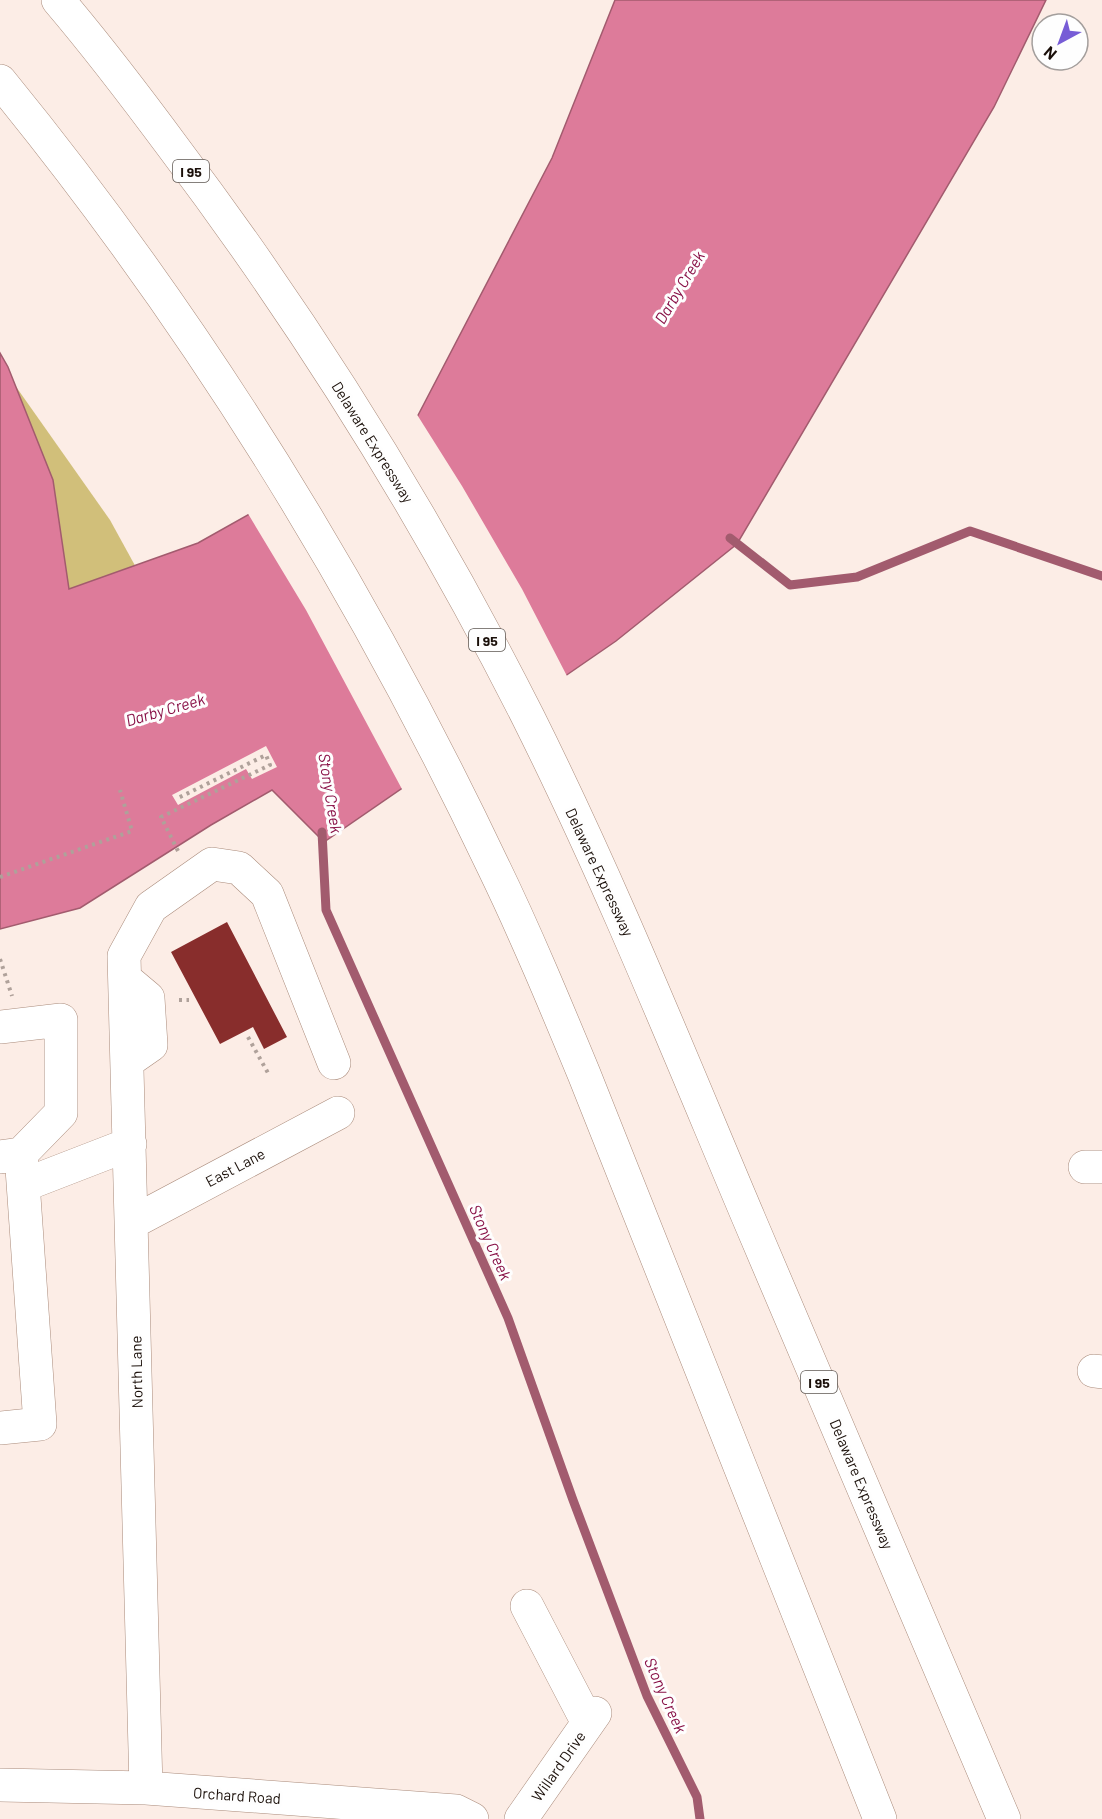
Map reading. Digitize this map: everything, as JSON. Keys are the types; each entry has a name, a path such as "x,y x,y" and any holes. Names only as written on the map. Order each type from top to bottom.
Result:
{"main road":[{"name":"Delaware Expressway","path":"58,0 134,95 259,264 315,348 424,525 478,623 543,749 634,945 1004,1819"},
{"path":"0,81 114,227 236,404 314,530 395,673 493,866 546,982 880,1819"},
{"path":"192,878 212,864 239,868 267,894 334,1063"},
{"name":"North Lane","path":"146,1788 125,967 151,907 192,878"},
{"path":"0,1027 61,1020 61,1113 15,1166 40,1424 0,1428"},
{"name":"East Lane","path":"133,1221 338,1113"},
{"path":"15,1166 130,1144"},
{"name":"Willard Drive","path":"521,1819 591,1718 527,1606"},
{"name":"Orchard Road","path":"0,1785 146,1788 456,1811 472,1819"}],"path":[{"path":"178,798 266,755 270,765 161,817 192,878"},
{"path":"0,877 132,831 120,790"},
{"path":"0,959 5,975"},
{"path":"248,1037 268,1073"}],"shaded area":[{"path":"0,364 110,520 155,602 0,658"}],"water":[{"name":"Darby Creek","path":"615,0 1046,0 1040,12 1030,12 1030,33 994,107 737,544 616,641 324,842 272,790 211,825 80,908 0,929 0,353 8,367 53,480 69,589 198,543 415,421 552,158"}],"pier":[{"path":"416,413 522,589 568,678 403,791 306,610 247,512 413,419"},
{"path":"266,746 277,767 252,779 246,769 178,805 172,795"}],"building":[{"path":"227,922 287,1037 264,1049 253,1027 220,1044 171,952"}],"waterway":[{"path":"730,538 790,585 857,577 970,531 1102,576"},
{"name":"Stony Creek","path":"322,832 326,910 508,1318 573,1500 647,1696 697,1797 700,1819"}]}
